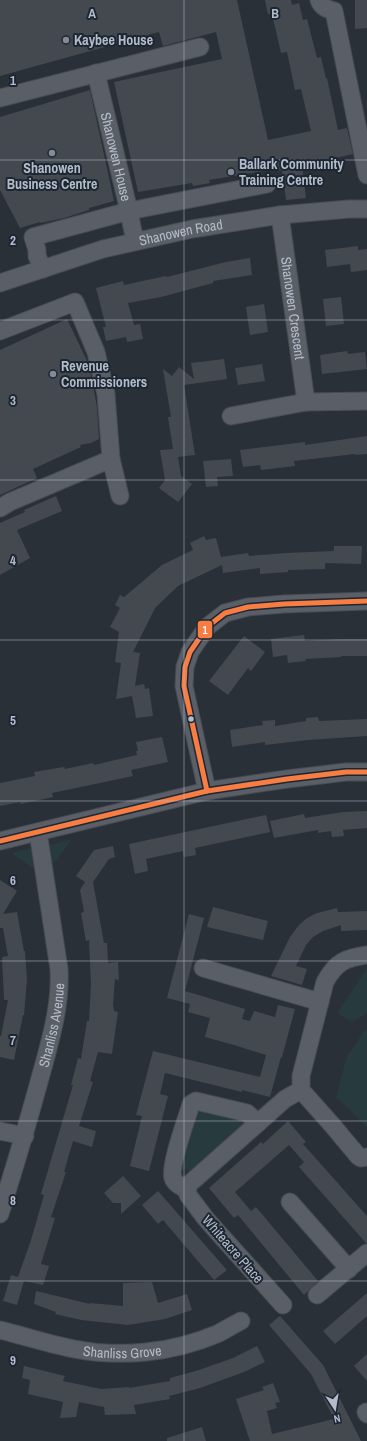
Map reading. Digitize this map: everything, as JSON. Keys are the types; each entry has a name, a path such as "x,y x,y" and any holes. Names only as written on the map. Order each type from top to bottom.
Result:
{"street":[{"path":"319,0 326,9 334,11 367,175"},
{"path":"0,98 200,47"},
{"name":"Shanowen House","path":"96,73 129,211 132,225 131,230 136,241"},
{"path":"43,269 37,256 33,236 129,211 267,184"},
{"name":"Shanowen Road","path":"0,283 103,249 192,229 280,215 349,209 367,209"},
{"name":"Shanowen Crescent","path":"280,215 306,402"},
{"path":"0,331 75,302 96,352 106,394 111,458 120,496"},
{"path":"231,416 306,402 367,402"},
{"path":"0,508 10,502 111,458"},
{"path":"207,791 184,686 185,667 190,652 207,627 225,613 248,607 367,601"},
{"path":"0,841 207,791 287,779 346,772 367,772"},
{"name":"Shanliss Avenue","path":"0,1214 25,1136 55,1020 60,979 38,832"},
{"path":"367,956 354,957 339,964 332,970 325,982 301,1076 301,1090 328,1131 358,1156 361,1158 367,1157"},
{"path":"203,968 320,1002"},
{"path":"187,1190 187,1186 285,1099 301,1090"},
{"name":"Whiteacre Place","path":"258,1123 247,1113 196,1101 191,1104 174,1164 173,1178 178,1185 187,1190 188,1195 206,1220 283,1305"},
{"path":"0,1131 25,1136"},
{"path":"290,1202 348,1269"},
{"path":"317,1295 367,1253"},
{"name":"Shanliss Grove","path":"0,1330 73,1349 101,1353 143,1353 185,1345 218,1334 241,1321"}],"green space":[{"path":"72,839 56,861 50,864 50,845"},
{"path":"30,848 35,854 36,867 34,869 11,853"},
{"path":"367,969 367,1013 352,1022 337,1013"},
{"path":"367,1030 367,1127 336,1097 346,1059 363,1032"},
{"path":"194,1108 243,1119 245,1124 190,1172 186,1168 179,1173"}],"building":[{"path":"0,0 237,0 268,140 311,131 301,89 295,90 287,52 281,53 272,14 268,14 265,0 291,0 292,5 299,3 303,20 307,19 317,58 321,57 338,130 347,128 353,154 302,166 306,198 286,200 282,170 276,171 276,169 209,180 210,183 193,186 192,183 138,192 114,82 222,59 216,32 163,46 159,32 0,76"},
{"path":"355,0 367,0 367,28 355,29"},
{"name":"Shanowen Business Centre","path":"90,90 114,201 89,208 89,210 64,218 40,222 20,228 0,190 0,117"},
{"path":"358,246 358,250 367,249 367,270 351,272 350,264 327,267 325,250"},
{"path":"250,258 252,275 213,281 213,283 161,297 128,303 134,325 140,324 143,339 127,342 126,337 106,341 103,327 106,327 96,288 123,281 124,285 167,277 226,262"},
{"path":"341,297 344,324 326,326 323,299"},
{"path":"264,304 268,332 250,335 246,307"},
{"path":"67,319 89,365 97,407 99,439 91,443 80,445 81,447 33,469 37,478 0,495 0,350"},
{"path":"347,351 348,354 365,352 367,369 322,374 320,355"},
{"path":"224,359 227,379 184,385 195,455 178,457 181,476 192,484 178,502 159,488 165,480 160,450 173,449 168,417 171,417 163,369 172,376 179,367 194,379 191,363"},
{"path":"262,364 265,381 238,385 235,368"},
{"path":"367,436 367,454 294,461 295,466 261,470 260,465 243,467 240,450 305,442 305,445"},
{"path":"231,459 233,476 217,477 218,486 206,487 203,461"},
{"path":"56,496 62,511 17,530 30,558 0,575 0,523 25,512 24,510"},
{"path":"204,536 206,540 216,538 221,557 248,553 249,556 334,551 334,546 362,546 361,564 325,563 325,569 288,570 288,572 260,574 260,568 223,573 222,565 178,586 155,608 133,652 140,653 135,686 144,684 145,689 149,688 153,716 136,718 132,696 116,699 121,663 115,662 119,632 110,627 120,608 115,605 120,595 124,597 162,565 193,550 190,543"},
{"path":"304,635 305,641 367,639 367,656 341,656 305,659 306,661 288,663 287,655 273,657 271,639"},
{"path":"244,636 265,652 251,671 248,668 228,695 209,681"},
{"path":"318,717 319,721 367,719 367,736 308,740 265,745 265,742 232,747 230,730 263,725 262,721 275,720 275,726 306,721 306,718"},
{"path":"162,737 168,762 131,770 133,776 52,793 53,797 21,804 20,802 0,806 0,783 35,776 34,772 64,767 65,769 93,763 94,765 137,755 136,751 138,751 136,742"},
{"path":"367,811 367,828 343,830 344,836 332,837 331,831 318,833 318,830 274,838 270,821 304,814 305,818 343,812"},
{"path":"266,815 270,832 195,848 196,855 184,857 183,851 146,859 148,871 135,874 129,844"},
{"path":"113,846 115,857 109,859 93,882 104,943 107,943 108,963 118,962 119,980 115,979 113,1005 114,1011 118,1012 112,1054 98,1052 90,1081 93,1082 79,1126 96,1131 92,1147 73,1141 64,1172 66,1172 51,1217 55,1218 41,1264 49,1266 43,1285 24,1281 17,1305 3,1301 11,1275 18,1277 31,1240 44,1195 41,1194 73,1085 71,1085 78,1058 81,1059 87,1021 89,1021 91,984 89,940 86,941 81,913 84,912 80,890 85,882 76,876 94,850"},
{"path":"0,880 17,891 3,914 17,912 25,951 27,980 24,1015 14,1060 0,1057 0,1036 8,1000 4,1000 2,957 8,956 3,928 0,928"},
{"path":"213,907 268,921 263,940 207,927"},
{"path":"337,908 338,912 367,911 367,930 341,931 341,925 323,931 313,937 306,945 296,966 307,969 302,985 271,976 290,937 299,925 307,918 317,913"},
{"path":"189,914 204,918 185,991 245,1009 242,1019 250,1021 254,1011 275,1017 278,1005 295,1009 270,1097 242,1090 242,1092 165,1073 160,1094 168,1096 149,1171 130,1166 142,1116 136,1115 153,1051 260,1077 266,1055 205,1037 210,1018 188,1012 190,1004 167,998"},
{"path":"288,1121 306,1142 303,1144 367,1216 366,1243 299,1167 304,1162 289,1145 235,1192 251,1211 256,1207 318,1281 304,1295 238,1215 234,1218 209,1188 261,1142 263,1144"},
{"path":"123,1176 141,1196 121,1214 121,1203 113,1203 104,1193"},
{"path":"158,1191 226,1269 226,1271 214,1280 163,1220 158,1224 142,1205"},
{"path":"152,1282 158,1303 187,1294 192,1310 165,1319 128,1325 81,1320 55,1314 56,1312 34,1304 36,1291 90,1304 123,1306 123,1283"},
{"path":"367,1293 367,1316 335,1344 323,1331"},
{"path":"280,1316 323,1365 361,1441 250,1441 236,1399 264,1390 262,1387 273,1383 280,1402 275,1403 277,1408 267,1411 272,1434 334,1419 311,1374 269,1325"},
{"path":"257,1346 265,1362 244,1372 200,1388 169,1396 170,1399 134,1405 136,1414 105,1415 104,1407 79,1402 76,1417 60,1418 63,1402 28,1394 30,1380 22,1378 24,1366 65,1376 63,1381 101,1389 129,1388 170,1381 170,1378 233,1358"},
{"path":"367,1354 367,1381 354,1366"},
{"path":"202,1427 206,1441 167,1441 167,1438"}],"transit line":[{"name":"1","path":"207,791 184,686 185,667 190,652 207,627 225,613 248,607 367,601"},
{"name":"1","path":"0,841 207,791 287,779 346,772 367,772"}],"place":[{"name":"Kaybee House","path":"66,40"},
{"name":"Shanowen Business Centre","path":"52,153"},
{"name":"Ballark Community Training Centre","path":"231,172"},
{"name":"Revenue Commissioners","path":"53,374"}]}
